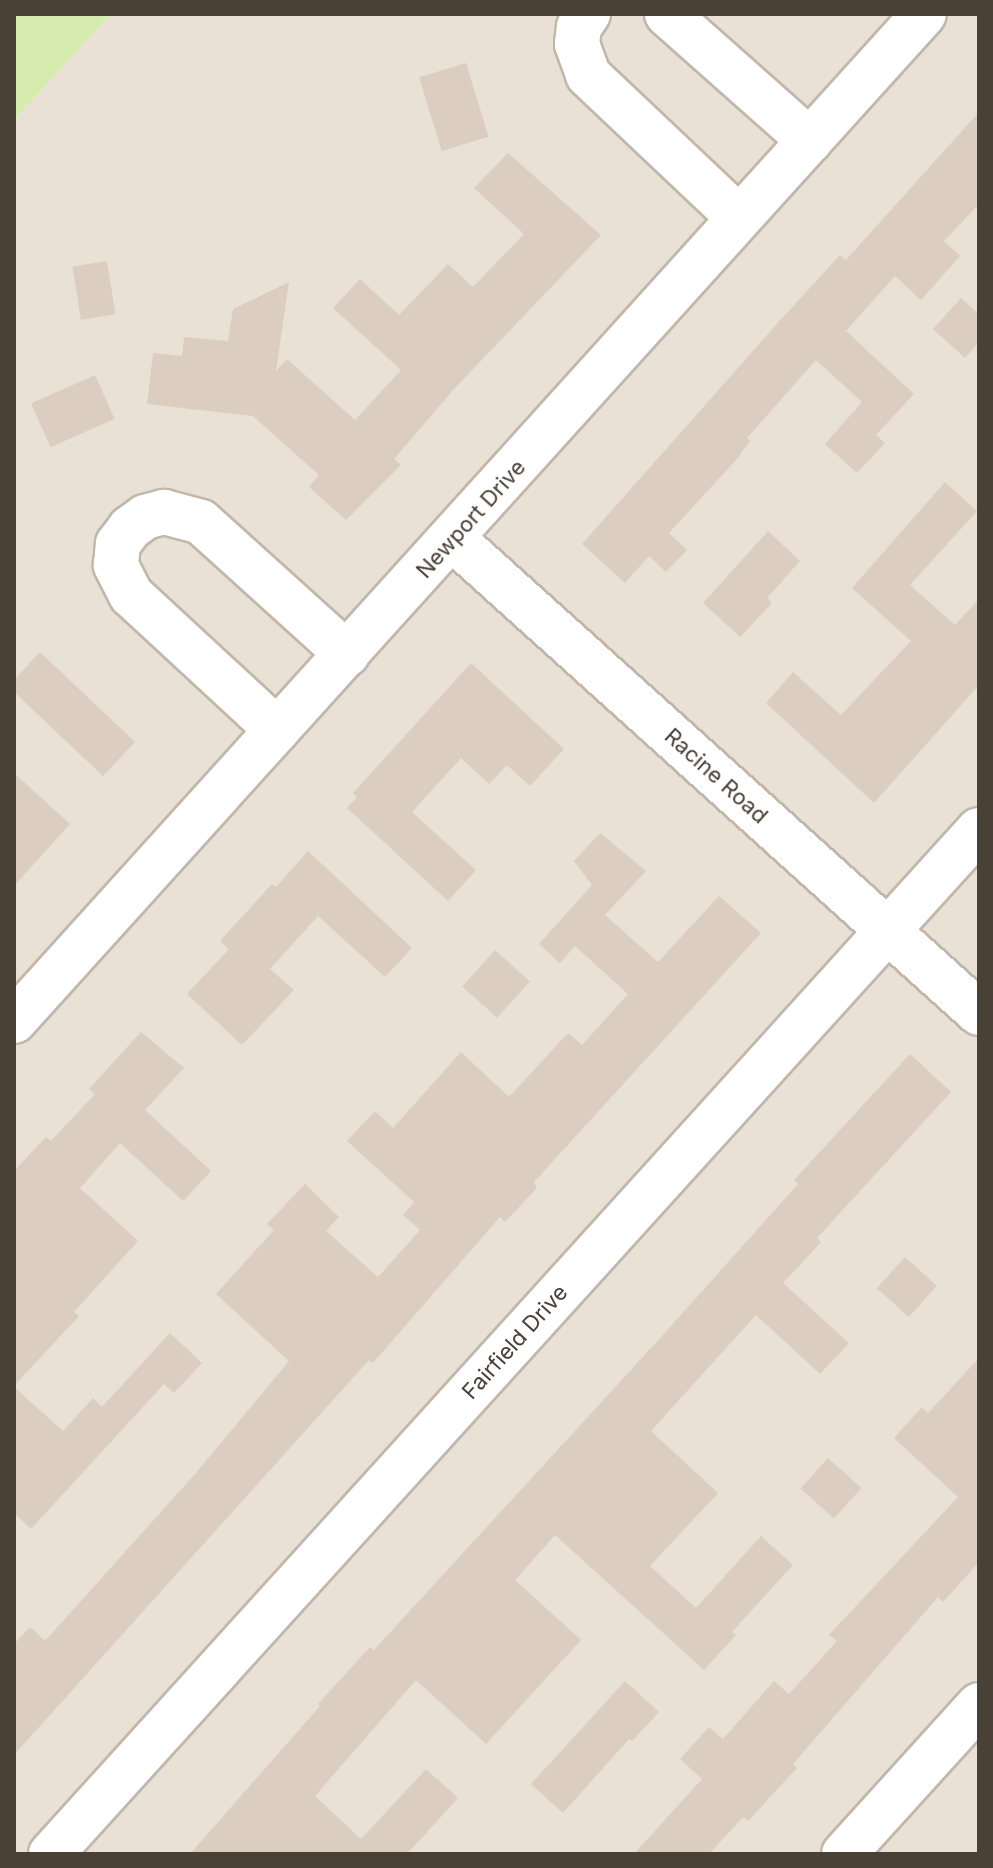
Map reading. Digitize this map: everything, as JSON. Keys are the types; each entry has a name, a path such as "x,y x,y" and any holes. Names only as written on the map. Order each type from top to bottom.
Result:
{"street":[{"path":"588,14 579,27 577,44 588,75 739,218"},
{"path":"667,14 810,141"},
{"name":"Newport Drive","path":"14,1021 453,539 924,14"},
{"path":"277,730 131,595 116,565 118,544 130,528 145,517 164,512 201,522 347,654"},
{"name":"Racine Road","path":"453,539 979,1013"},
{"name":"Fairfield Drive","path":"51,1854 979,830"},
{"path":"844,1854 979,1705"}],"shaded area":[{"path":"111,14 979,14 979,1854 14,1854 14,120"}],"green space":[{"path":"14,14 111,14 14,120"}],"building":[{"path":"466,63 489,137 442,151 419,77"},
{"path":"979,112 979,204 944,241 960,256 921,300 895,276 846,331 914,394 876,435 885,443 857,473 825,444 862,402 816,360 747,438 750,441 736,460 669,533 687,550 666,572 649,556 625,583 582,544 840,255 846,260"},
{"path":"508,153 601,235 454,389 394,459 401,465 346,520 309,487 319,475 253,416 147,404 153,353 182,356 184,337 228,341 233,309 289,282 276,371 287,359 355,420 401,370 333,308 360,279 399,315 448,264 473,287 524,234 474,188"},
{"path":"107,261 115,314 81,320 72,266"},
{"path":"961,298 979,314 979,342 965,358 933,329"},
{"path":"95,375 115,419 51,447 31,403"},
{"path":"945,482 977,511 910,585 955,625 979,599 979,685 874,803 766,703 793,672 841,715 911,641 852,588"},
{"path":"768,531 800,561 767,598 772,603 740,637 703,603"},
{"path":"40,652 135,742 103,776 14,692 14,680"},
{"path":"471,663 564,749 530,786 507,765 489,784 461,758 412,812 476,870 448,901 347,808 357,797 353,793"},
{"path":"14,773 70,824 14,886"},
{"path":"600,833 646,871 605,915 658,962 719,896 761,933 534,1182 537,1188 505,1222 500,1217 373,1363 369,1360 14,1755 14,1644 30,1627 45,1641 195,1474 289,1361 216,1294 274,1230 267,1224 305,1184 339,1217 326,1231 378,1277 420,1230 403,1215 414,1202 347,1141 375,1111 393,1128 461,1052 509,1097 568,1033 582,1045 628,994 575,946 560,963 539,944 592,885 574,861"},
{"path":"308,851 412,948 385,977 318,916 270,969 294,990 242,1045 187,994 229,949 220,941 272,884 276,887"},
{"path":"495,950 530,981 497,1018 462,986"},
{"path":"141,1032 184,1068 145,1110 211,1171 183,1201 120,1143 80,1188 138,1241 74,1312 79,1316 14,1386 14,1171 46,1137 51,1141 95,1094 89,1089"},
{"path":"910,1054 951,1092 817,1238 821,1242 783,1283 849,1343 820,1374 756,1315 651,1431 718,1493 650,1566 696,1608 761,1536 793,1565 732,1632 736,1635 704,1670 555,1535 515,1580 581,1640 486,1744 416,1680 315,1796 361,1839 426,1769 458,1798 407,1854 190,1854 320,1706 318,1704 370,1647 374,1650 662,1336 798,1184 794,1180"},
{"path":"905,1257 937,1286 909,1317 877,1288"},
{"path":"170,1333 202,1363 174,1393 164,1384 31,1529 14,1513 14,1387 63,1431 93,1398 102,1407"},
{"path":"979,1358 979,1562 943,1602 938,1597 793,1764 797,1768 748,1821 743,1817 709,1854 634,1854 702,1779 680,1759 709,1727 723,1739 774,1681 789,1694 837,1641 829,1635 958,1497 894,1438 922,1407 928,1413"},
{"path":"828,1458 861,1488 834,1519 801,1488"},
{"path":"625,1681 659,1712 632,1741 629,1739 563,1813 531,1784"}]}
